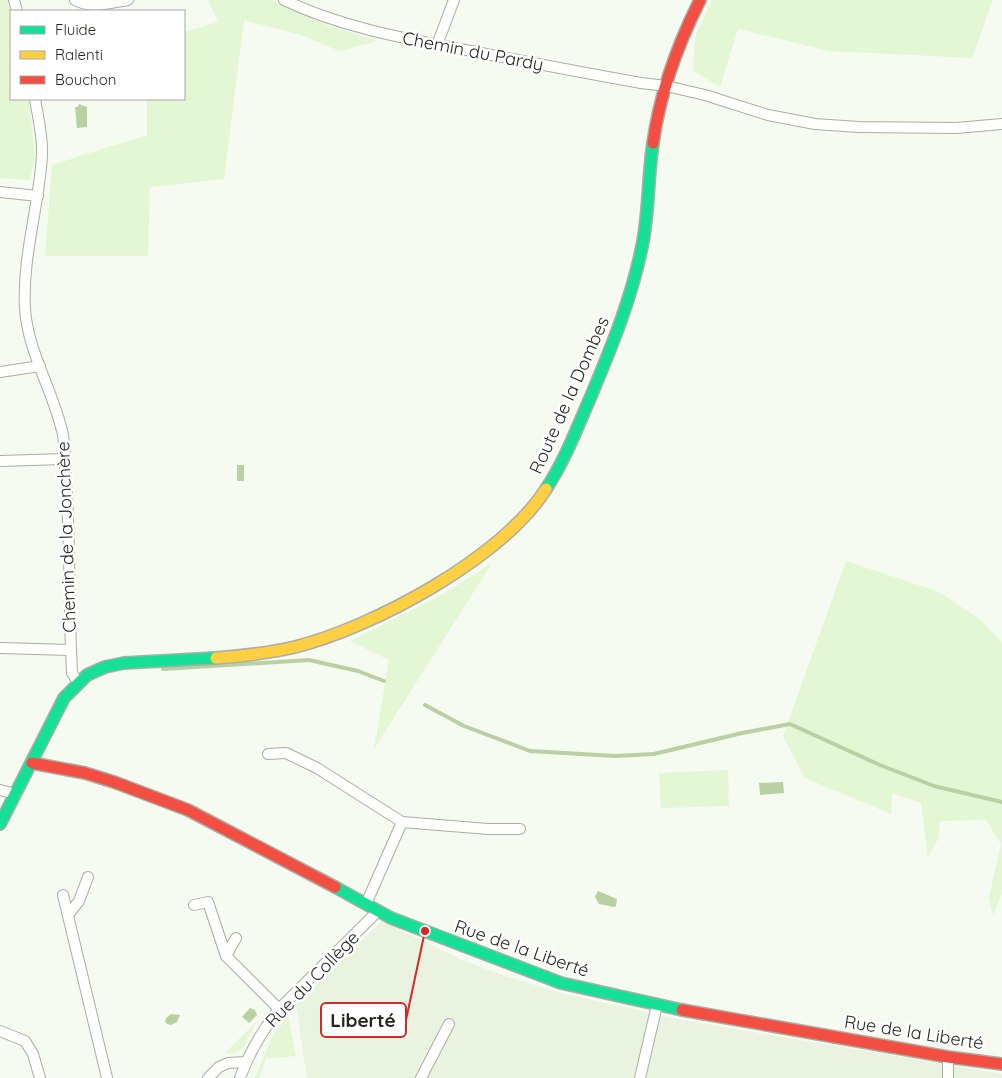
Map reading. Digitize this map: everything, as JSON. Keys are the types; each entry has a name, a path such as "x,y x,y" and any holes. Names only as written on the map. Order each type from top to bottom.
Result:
{"main road":[{"name":"Route de la Dombes","path":"78,682 97,670 115,665 154,660 232,656 290,649 346,629 384,612 435,584 495,544 514,528 542,495 563,460 626,308 643,241 661,98 682,37 700,0"},
{"path":"0,824 64,698 78,682"},
{"name":"Rue de la Liberté","path":"32,763 114,782 188,810 296,864 391,918 561,984 657,1005 948,1057 1002,1064"}],"street":[{"path":"75,0 83,4 98,5 128,0"},
{"name":"Chemin du Pardy","path":"284,0 322,17 352,27 437,45 666,86 705,95 768,115 815,124 858,128 956,128 1002,124"},
{"path":"437,45 454,0"},
{"name":"Chemin de la Jonchère","path":"35,100 43,152 38,196 25,268 24,290 29,334 63,436 67,503 70,650 72,673 78,682"},
{"path":"0,192 38,196"},
{"path":"0,372 40,366"},
{"path":"0,461 64,459"},
{"path":"0,648 70,650"},
{"path":"268,754 286,753 318,768 402,822 488,829 520,829"},
{"path":"0,790 16,794"},
{"path":"366,904 402,822"},
{"path":"68,915 79,901 88,877"},
{"path":"63,895 107,1078"},
{"path":"194,905 208,902 226,956 279,1010"},
{"name":"Rue du Collège","path":"240,1078 246,1062 267,1024 378,911"},
{"path":"226,956 236,938"},
{"path":"640,1078 657,1005"},
{"path":"421,1078 449,1024"},
{"path":"0,1031 25,1041 33,1054 40,1078"},
{"path":"948,1057 948,1078"},
{"path":"208,1078 228,1063 246,1062"}],"shaded area":[{"path":"0,0 7,0 10,10 10,100 29,100 35,156 30,180 0,178"},
{"path":"208,0 272,0 329,26 378,41 339,51 301,35 244,20 224,179 150,187 148,256 45,256 52,165 147,135 147,100 185,100 185,32 218,22"},
{"path":"712,0 993,0 972,58 829,51 738,29 720,87 693,71 695,37"},
{"path":"79,104 87,107 87,127 77,128 75,107 78,107"},
{"path":"237,465 244,465 244,481 237,481"},
{"path":"846,561 939,592 981,620 1002,643 1002,893 993,915 989,897 1001,844 986,820 940,821 938,839 928,858 921,803 892,793 891,814 805,778 783,736"},
{"path":"492,563 374,749 389,660 350,641 443,594"},
{"path":"728,770 729,806 661,808 659,773"},
{"path":"783,782 784,793 760,795 759,783"},
{"path":"598,891 617,899 616,906 599,904 595,897"},
{"path":"382,921 458,958 496,973 557,992 677,1019 1002,1074 1002,1078 307,1078 296,1005"},
{"path":"250,1008 255,1010 257,1015 249,1023 242,1017"},
{"path":"171,1014 180,1015 177,1022 171,1025 165,1021"},
{"path":"288,1016 296,1056 266,1059 259,1078 255,1078 272,1037"},
{"path":"258,1020 242,1049 234,1054 225,1053"}],"waterway":[{"path":"163,669 309,660 358,671 384,681"},
{"path":"425,705 464,726 530,751 615,756 654,754 742,733 790,724 880,765 934,786 1002,802"}],"traffic: fast":[{"path":"546,489 576,432 607,358 628,301 639,261 645,229 653,143"},
{"path":"0,824 64,698 87,675 105,667 124,663 216,658"},
{"path":"335,887 391,918 561,983 682,1010"}],"traffic: slow":[{"path":"216,658 256,654 295,647 361,624 398,606 468,564 499,540 526,515 546,489"}],"traffic: jam":[{"path":"653,143 665,87 684,35 700,0"},
{"path":"32,763 85,773 188,810 335,887"},
{"path":"682,1010 948,1057 1002,1064"}],"place":[{"name":"Liberté","path":"425,931"}]}
